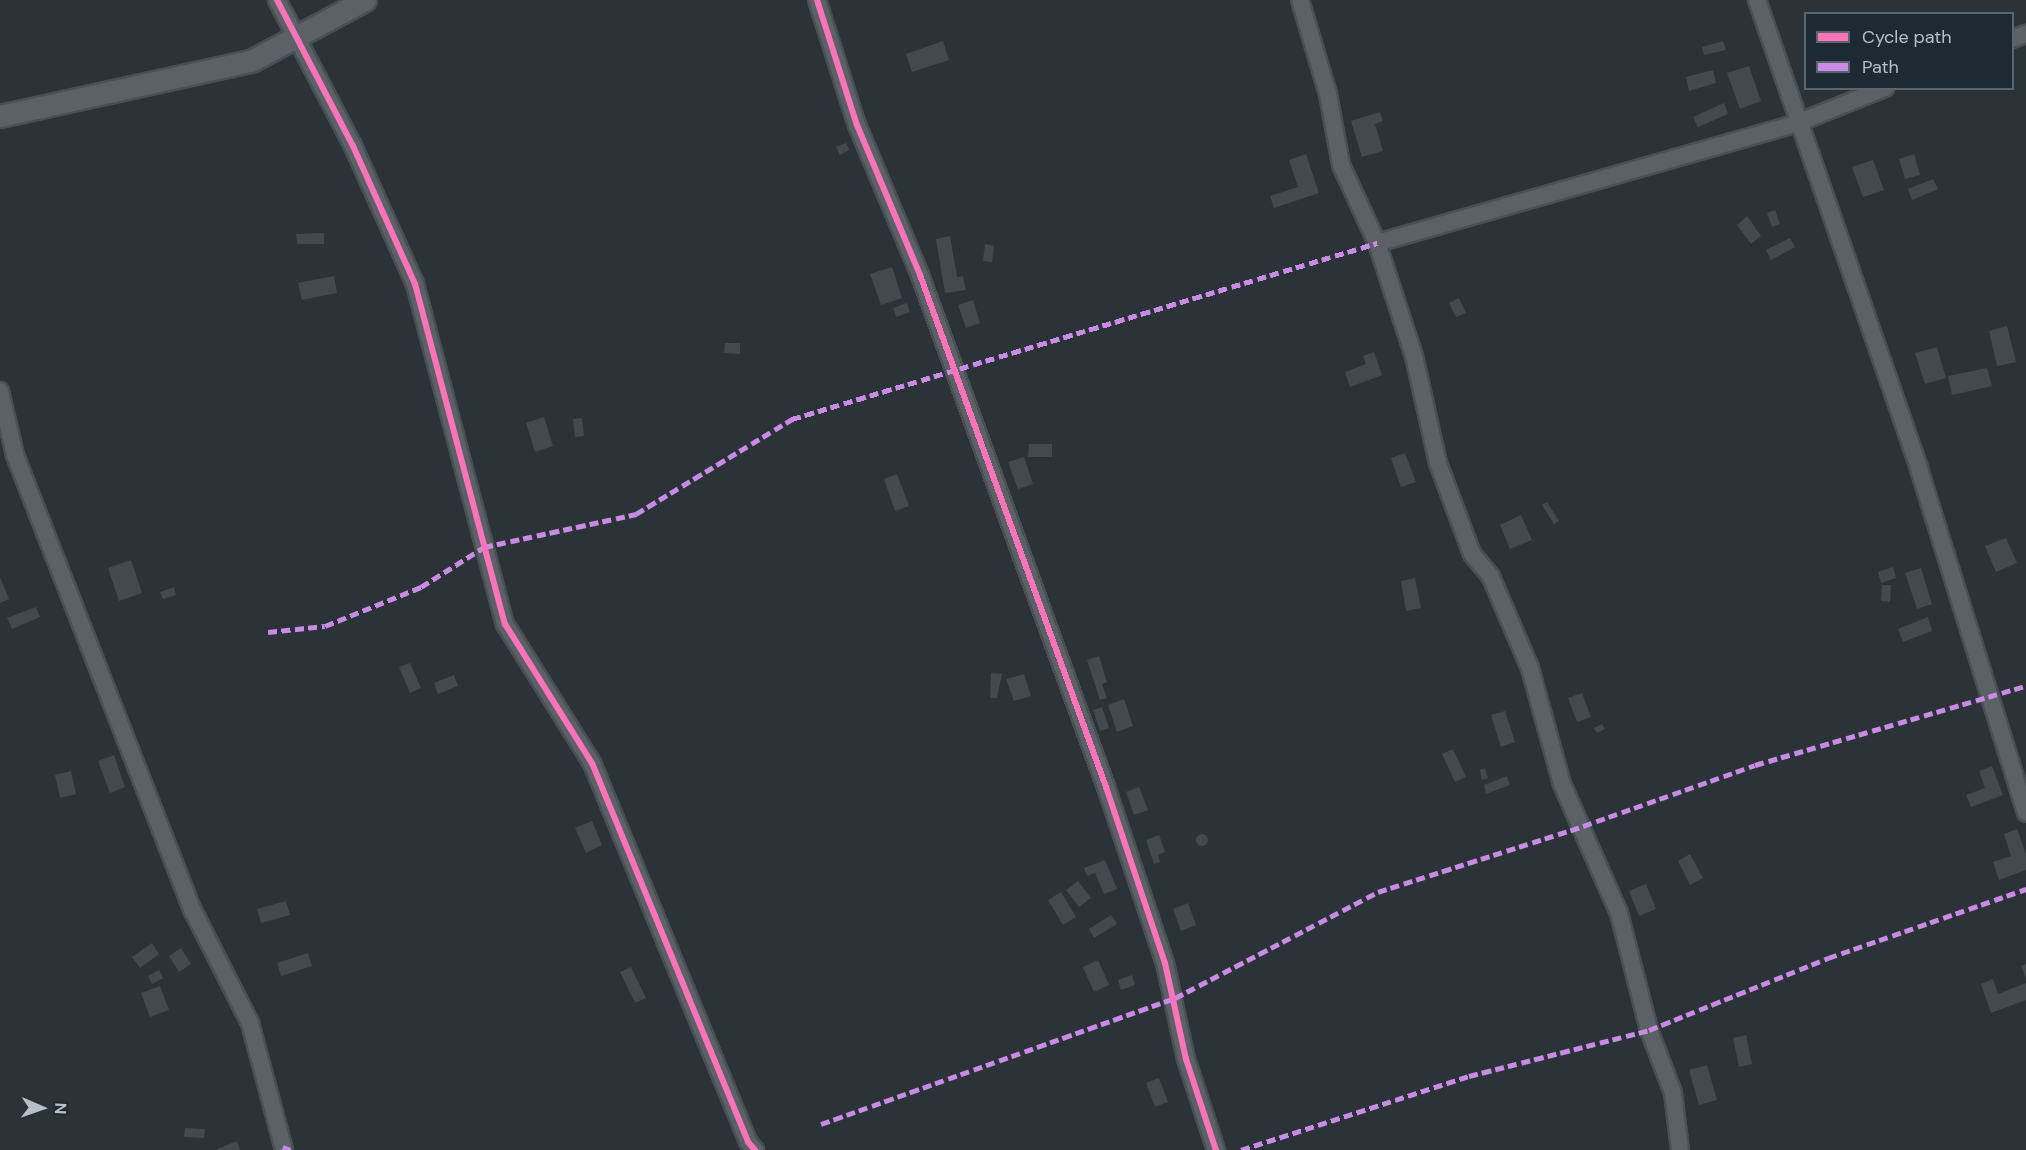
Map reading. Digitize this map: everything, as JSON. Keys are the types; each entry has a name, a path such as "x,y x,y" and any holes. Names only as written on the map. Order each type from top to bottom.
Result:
{"street":[{"path":"278,0 353,146 415,284 505,624 592,763 748,1142 755,1150"},
{"path":"0,116 251,61 365,0"},
{"path":"817,0 858,125 920,275 1106,787 1165,963 1186,1059 1216,1150"},
{"path":"1300,0 1328,94 1341,165 1377,243 1414,356 1438,463 1472,554 1491,577 1530,668 1562,784 1618,913 1648,1030 1673,1093 1680,1150"},
{"path":"1757,0 1797,123 1919,470 2026,813"},
{"path":"1377,243 1797,123 1880,90"},
{"path":"0,391 15,455 193,911 250,1023 284,1150"}],"building":[{"path":"943,41 949,60 912,72 906,54"},
{"path":"1723,41 1726,50 1704,55 1702,47"},
{"path":"1749,66 1761,101 1740,109 1727,73"},
{"path":"1713,70 1716,83 1689,91 1686,77"},
{"path":"1724,103 1728,114 1698,127 1693,117"},
{"path":"1380,112 1383,121 1375,124 1383,151 1362,157 1351,121"},
{"path":"846,143 849,150 840,155 836,147"},
{"path":"1306,154 1319,193 1274,208 1270,196 1298,187 1289,160"},
{"path":"1914,154 1920,175 1905,179 1899,159"},
{"path":"1873,160 1884,190 1863,197 1852,167"},
{"path":"1933,179 1938,189 1912,200 1908,189"},
{"path":"1775,210 1780,224 1772,227 1767,213"},
{"path":"1747,216 1761,236 1751,244 1737,225"},
{"path":"324,233 324,244 297,244 296,234"},
{"path":"950,236 957,277 963,276 966,290 945,293 936,239"},
{"path":"1790,238 1795,247 1771,260 1766,250"},
{"path":"985,244 994,246 992,262 983,261"},
{"path":"892,267 902,298 881,305 870,274"},
{"path":"334,276 337,293 302,300 298,283"},
{"path":"1459,298 1466,313 1456,317 1449,303"},
{"path":"973,300 980,323 966,328 958,305"},
{"path":"907,303 910,312 896,317 893,308"},
{"path":"2007,326 2016,362 1997,366 1989,331"},
{"path":"725,343 740,343 740,354 724,353"},
{"path":"1937,347 1946,378 1925,384 1915,353"},
{"path":"1374,352 1382,375 1350,387 1345,372 1366,364 1363,356"},
{"path":"1987,368 1992,386 1952,395 1948,376"},
{"path":"544,417 553,446 535,452 526,423"},
{"path":"582,418 584,436 575,437 573,419"},
{"path":"1029,444 1052,444 1052,457 1028,457"},
{"path":"1405,453 1416,482 1401,487 1391,458"},
{"path":"1024,457 1033,484 1018,489 1008,462"},
{"path":"897,474 909,506 895,511 884,479"},
{"path":"1547,502 1559,521 1554,524 1542,505"},
{"path":"1521,515 1532,540 1510,549 1500,525"},
{"path":"2006,538 2017,563 1996,572 1985,546"},
{"path":"131,560 142,593 119,601 108,568"},
{"path":"1893,567 1896,578 1881,583 1878,572"},
{"path":"1921,568 1932,604 1917,609 1905,573"},
{"path":"0,577 9,599 0,603"},
{"path":"1415,578 1421,608 1406,611 1401,581"},
{"path":"1882,585 1891,585 1890,602 1881,601"},
{"path":"174,587 176,595 163,599 160,592"},
{"path":"36,607 40,617 12,629 7,618"},
{"path":"1928,617 1932,631 1903,642 1898,629"},
{"path":"1099,656 1107,682 1102,684 1107,698 1100,700 1087,660"},
{"path":"410,663 421,688 410,693 399,667"},
{"path":"991,673 1002,674 997,698 990,698"},
{"path":"1024,674 1031,696 1014,701 1006,679"},
{"path":"454,675 458,686 438,694 434,683"},
{"path":"1582,693 1591,717 1577,722 1568,698"},
{"path":"1124,699 1133,726 1117,732 1108,705"},
{"path":"1102,707 1109,728 1100,731 1093,710"},
{"path":"1505,711 1515,742 1501,747 1491,715"},
{"path":"1602,724 1605,729 1597,733 1594,728"},
{"path":"1453,749 1466,777 1455,782 1442,754"},
{"path":"114,755 125,787 110,793 98,761"},
{"path":"1992,766 2003,795 1971,807 1966,795 1985,788 1979,771"},
{"path":"1485,768 1488,778 1482,780 1480,770"},
{"path":"71,771 76,794 60,798 55,775"},
{"path":"1507,776 1510,785 1486,794 1484,785"},
{"path":"1139,787 1148,810 1134,815 1126,792"},
{"path":"592,821 602,845 586,853 575,828"},
{"path":"2017,829 2026,854 2026,870 1999,880 1993,862 2011,856 2004,834"},
{"path":"1202,834 1208,840 1202,846 1196,840"},
{"path":"1159,835 1165,852 1158,855 1160,862 1154,864 1146,840"},
{"path":"1690,854 1703,878 1690,885 1678,861"},
{"path":"1105,860 1117,889 1104,894 1095,873 1087,876 1084,868"},
{"path":"1078,881 1091,898 1079,907 1066,890"},
{"path":"1646,884 1656,909 1639,916 1629,891"},
{"path":"1061,892 1076,917 1063,925 1048,900"},
{"path":"286,901 290,915 261,923 257,909"},
{"path":"1188,903 1196,925 1181,931 1173,909"},
{"path":"1111,915 1117,924 1094,938 1089,929"},
{"path":"152,943 159,954 140,968 132,957"},
{"path":"181,948 191,964 179,972 169,956"},
{"path":"308,953 312,966 281,976 277,963"},
{"path":"1098,960 1109,985 1094,992 1083,967"},
{"path":"2026,964 2026,978 2021,966"},
{"path":"631,967 646,998 635,1003 620,972"},
{"path":"159,970 163,978 152,984 148,976"},
{"path":"1132,975 1135,985 1121,990 1118,980"},
{"path":"1993,979 1998,994 2026,983 2026,1000 1991,1013 1981,984"},
{"path":"160,986 169,1010 150,1017 141,993"},
{"path":"1746,1035 1752,1064 1739,1067 1733,1038"},
{"path":"1707,1065 1717,1100 1699,1105 1689,1070"},
{"path":"1159,1078 1168,1102 1155,1107 1146,1083"},
{"path":"185,1128 205,1129 204,1138 184,1137"},
{"path":"237,1141 240,1150 215,1150"}],"marked path":[{"path":"268,632 325,626 421,587 484,547 636,514 792,419 1377,243"},
{"path":"821,1124 1175,998 1378,892 1583,826 1755,765 2026,686"},
{"path":"1241,1150 1469,1076 1649,1030 1828,958 2026,889"},
{"path":"283,1147 290,1150"}],"cycle path":[{"path":"277,0 353,146 415,284 505,624 592,763 748,1142 755,1150"},
{"path":"817,0 857,125 920,275 1106,787 1165,963 1186,1059 1216,1150"}]}
